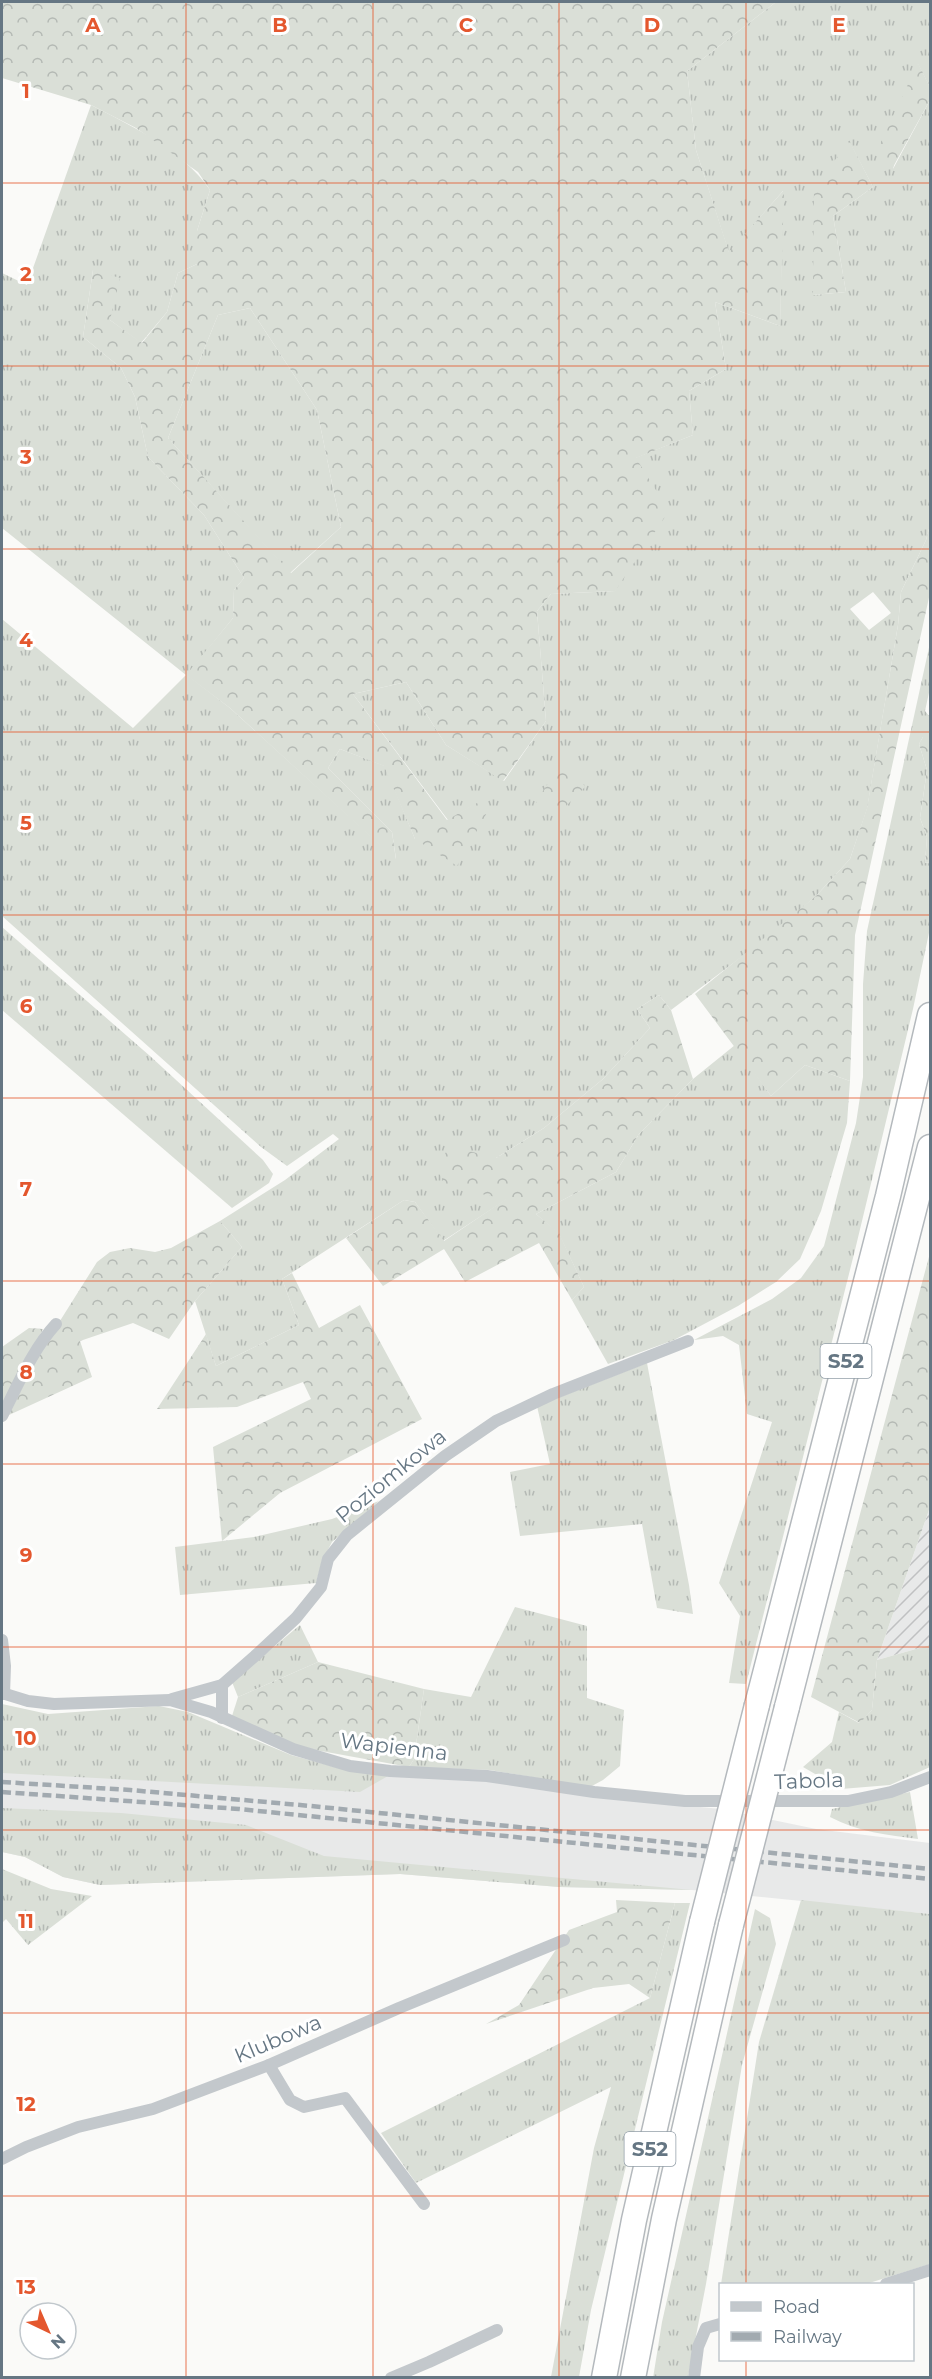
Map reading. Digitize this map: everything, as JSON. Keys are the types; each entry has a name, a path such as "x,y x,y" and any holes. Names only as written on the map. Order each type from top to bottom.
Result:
{"highway":[{"name":"S52","path":"604,2378 634,2220 702,1922 871,1263 930,1015"},
{"name":"S52","path":"633,2378 664,2219 731,1925 930,1146"}],"street":[{"path":"2,1416 33,1356 56,1324"},
{"name":"Poziomkowa","path":"170,1700 222,1685 302,1610 321,1587 328,1559 346,1535 444,1456 496,1421 553,1394 688,1341"},
{"path":"2,1640 6,1666 3,1694"},
{"path":"222,1685 222,1718"},
{"name":"Wapienna","path":"3,1694 28,1701 54,1704 170,1700 222,1718 293,1749 350,1766 390,1771 487,1776 594,1792 685,1801"},
{"name":"Tabola","path":"685,1801 848,1801 891,1792 930,1778"},
{"name":"Klubowa","path":"2,2159 27,2146 78,2127 153,2109 269,2065 564,1940"},
{"path":"269,2065 290,2100 304,2107 345,2098 424,2204"},
{"path":"889,2283 930,2270"},
{"path":"694,2378 698,2347 706,2328 719,2324"},
{"path":"391,2378 497,2330"}],"shaded area":[{"path":"930,1507 930,1645 877,1660"},
{"path":"2,1738 487,1781 607,1798 721,1809 816,1829 930,1843 930,1914 692,1890 559,1887 400,1874 100,1885 63,1877 25,1857 2,1852"}],"green space":[{"path":"2,2 776,2 687,71 696,150 729,252 784,190 780,326 715,302 726,369 689,391 693,435 636,458 669,511 615,591 551,594 537,611 546,721 503,781 446,745 406,682 353,694 447,820 477,803 489,809 457,866 415,839 384,766 340,749 328,768 392,832 396,860 230,708 186,675 233,618 234,590 244,578 204,515 148,457 135,397 121,368 83,337 93,270 120,278 110,320 142,343 167,312 178,273 197,264 197,231 210,190 198,172 136,128 91,105 2,78","holes":["250,308 317,410 341,527 291,573 168,438 218,315"]},
{"path":"776,2 930,2 930,87 918,64 893,169 930,100 930,525 926,540 901,592 898,625 867,809 850,859 816,896 772,934 671,1010 659,995 637,1009 650,1028 603,1079 544,1128 496,1158 507,1199 443,1241 415,1202 404,1200 282,1279 299,1325 216,1366 195,1301 242,1247 220,1221 285,1180 339,1139 333,1134 287,1166 261,1147 2,916 2,619 133,728 186,675 2,528 2,273 27,285 91,105 140,131 172,152 199,176 210,190 197,231 197,264 178,273 167,312 141,343 110,320 93,270 83,337 121,368 135,397 148,457 204,515 244,578 234,590 233,618 187,675 230,708 396,859 392,832 328,768 340,749 385,766 415,839 448,820 353,694 406,682 446,745 504,781 546,721 537,611 551,594 615,591 635,458 693,435 689,391 726,369 715,302 780,326 783,191 729,253 696,150 687,71","holes":["850,143 873,187 833,216 846,292 813,295","873,592 891,613 869,630 850,609"]},
{"path":"918,63 930,87 930,100 892,169 879,146"},
{"path":"850,142 873,187 833,216 846,292 813,295 814,185"},
{"path":"250,308 317,410 341,527 290,573 168,438 218,315"},
{"path":"930,525 930,593 855,935 850,1081 805,1065 771,1096 695,994 816,896 850,859 867,808 898,625 901,592 926,540"},
{"path":"930,643 930,688 925,711 930,717 930,737 923,737 919,744 927,770 920,818 927,837 925,863 930,862 930,928 913,1009 856,1246 746,1684 729,1683 740,1616 719,1583 772,1422 747,1414 739,1345 723,1336 694,1340 772,1299 801,1278 824,1246 856,1123 863,1077 863,984 867,931"},
{"path":"923,737 930,737 930,862 925,863 927,837 920,818 927,770 919,744"},
{"path":"566,755 585,787 557,815 536,802"},
{"path":"2,927 150,1056 263,1160 273,1174 269,1183 232,1208 2,1010"},
{"path":"659,995 671,1010 693,1079 639,1134 616,1172 536,1214 559,1233 584,1287 572,1300 539,1243 465,1282 444,1249 383,1286 346,1238 404,1200 415,1202 444,1241 506,1199 447,1187 437,1170 449,1146 496,1158 544,1128 603,1079 650,1028 637,1009"},
{"path":"735,1045 771,1096 805,1065 850,1081 847,1123 821,1211 800,1259 776,1282 738,1306 674,1340 608,1364 572,1300 584,1287 559,1234 536,1214 616,1172 639,1134 693,1079"},
{"path":"220,1221 242,1247 195,1301 169,1339 133,1323 80,1341 92,1377 9,1415 36,1359 97,1262 110,1252 130,1248 155,1252 171,1248"},
{"path":"930,1253 930,1507 877,1660 872,1710 860,1723 811,1697"},
{"path":"292,1273 319,1328 360,1305 422,1419 280,1493 222,1541 213,1447 311,1399 303,1382 237,1407 157,1409 206,1334 216,1366 299,1325 282,1279"},
{"path":"29,1328 43,1329 2,1409 2,1347"},
{"path":"647,1363 693,1614 657,1608 642,1524 520,1536 510,1472 550,1464 537,1406"},
{"path":"379,1501 332,1542 322,1561 316,1583 180,1595 175,1547 254,1537 332,1519"},
{"path":"515,1607 587,1626 587,1698 624,1710 620,1766 590,1787 490,1770 409,1767 414,1759 424,1689 471,1697"},
{"path":"300,1625 318,1662 238,1697 232,1682"},
{"path":"930,1645 930,1767 890,1785 841,1789 803,1767 832,1742 839,1712 859,1723 872,1710 877,1660"},
{"path":"318,1662 424,1689 414,1759 409,1767 299,1747 232,1716 238,1697"},
{"path":"2,1704 48,1714 159,1706 188,1712 291,1755 342,1769 388,1776 360,1792 2,1773"},
{"path":"910,1792 918,1839 862,1829 830,1817 832,1809"},
{"path":"2,1808 121,1813 246,1825 324,1856 692,1890 559,1887 400,1874 100,1885 63,1877 25,1857 2,1852"},
{"path":"2,1869 51,1889 92,1896 28,1945 6,1919 2,1923"},
{"path":"616,1900 675,1903 650,1998 629,1984 593,1988 486,2024 519,2005 569,1930 617,1912"},
{"path":"801,1900 930,1914 930,2264 869,2283 721,2283 759,2042"},
{"path":"675,1903 690,1903 591,2310 579,2377 551,2377 594,2148 611,2087 416,2183 381,2133 650,1998"},
{"path":"755,1909 770,1918 776,1944 742,2065 706,2284 688,2377 653,2378 662,2322"}],"railway":[{"path":"2,1782 130,1790 311,1806 930,1869"},
{"path":"2,1792 239,1809 930,1879"}]}
